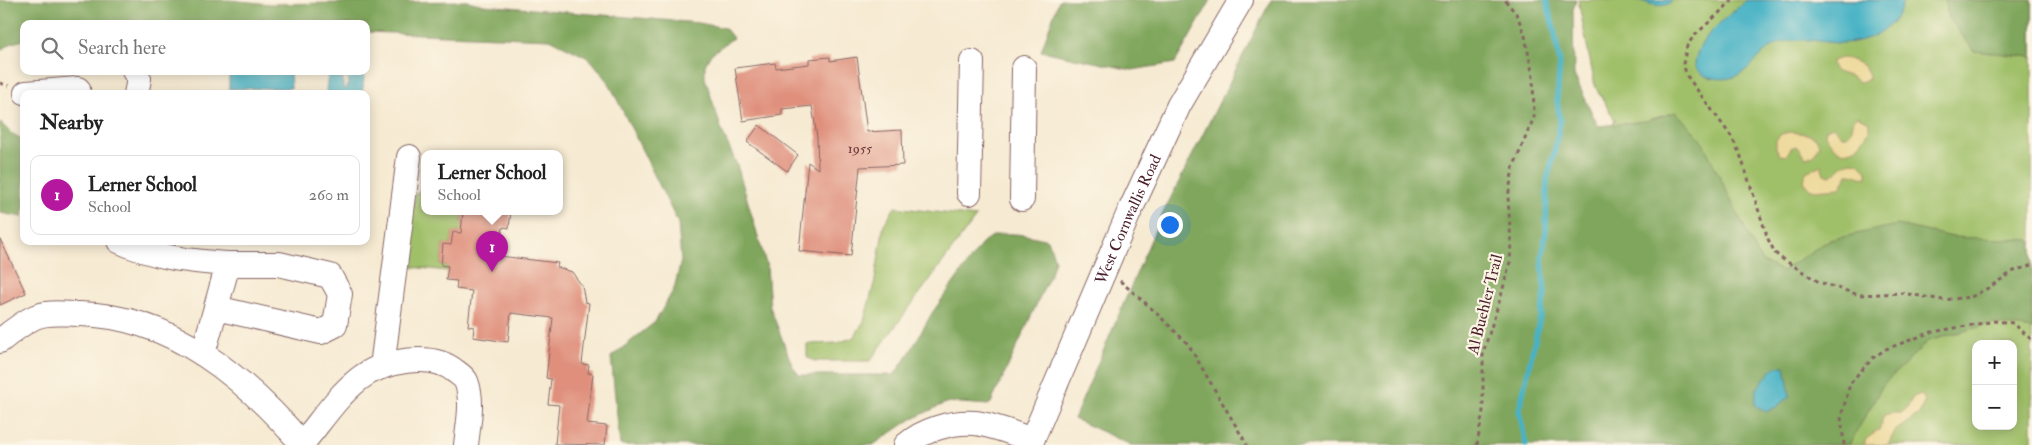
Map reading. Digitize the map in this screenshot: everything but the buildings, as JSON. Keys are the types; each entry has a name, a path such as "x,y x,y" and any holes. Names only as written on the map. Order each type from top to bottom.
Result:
{"street":[{"name":"West Cornwallis Road","path":"1031,442 1128,215 1180,105 1241,0"},
{"path":"969,193 972,62"},
{"path":"1022,199 1024,68"},
{"path":"136,75 139,79 137,90"},
{"path":"46,90 80,85"},
{"path":"382,367 409,157"},
{"path":"128,245 176,259 228,264 279,264 330,276 340,294 335,325 321,332 216,308"},
{"path":"203,354 228,264"},
{"path":"0,341 16,328 35,317 51,313 120,317 156,331 203,354 230,372 263,402 302,445 322,416 360,378 382,367 405,360 430,360 450,366 465,379 470,397 466,445"},
{"path":"906,445 926,432 960,423 976,423 1031,442"}],"path":[{"name":"Al Buehler Trail","path":"1476,444 1483,411 1483,353 1510,262 1511,243 1508,197 1513,168 1534,117 1533,76 1525,36 1516,15 1505,0"},
{"path":"1733,0 1693,37 1687,46 1683,64 1687,76 1732,136 1750,180 1768,238 1775,253 1819,282 1859,295 1902,293 1943,300 1971,297 2014,271 2032,265"},
{"path":"1106,269 1150,307 1188,344 1247,445"},
{"path":"1844,445 1841,418 1850,384 1874,357 1886,350 1932,332 1996,321 2013,324 2032,340"}],"green space":[{"path":"0,0 229,0 270,4 468,1 484,5 699,23 725,28 733,38 711,54 705,65 705,78 722,131 737,165 767,267 770,307 792,365 799,375 894,375 910,352 932,313 981,245 991,237 1011,234 1027,235 1048,240 1055,260 1051,273 991,403 988,405 948,402 910,420 873,445 620,445 611,357 655,322 674,289 681,261 678,223 608,81 590,59 550,39 370,32 370,20 20,20 20,41 12,43 0,51"},
{"path":"1059,0 1211,0 1175,63 1132,70 1041,51"},
{"path":"1271,0 1576,0 1573,10 1574,75 1598,126 1645,121 1676,112 1701,139 1761,261 1782,271 1829,240 1897,225 1953,237 2032,240 2032,329 1993,323 1928,341 1883,385 1849,445 1131,445 1074,419 1159,221"},
{"path":"1578,0 2032,0 2032,445 1645,445 1569,206 1615,120 1595,86"},
{"path":"1944,0 2032,0 2032,57 1974,51 1949,18"},
{"path":"0,122 11,133 20,138 20,217 0,213"},
{"path":"421,189 421,215 463,215 462,222 473,234 453,232 451,245 443,244 441,265 448,266 447,271 403,266 415,194"},
{"path":"895,207 976,217 870,361 814,361 807,357 807,344 838,343 854,337 864,321 875,280 884,224"}],"sand":[{"path":"1841,58 1855,61 1863,66 1869,79 1860,82 1837,72 1832,61"},
{"path":"1858,116 1869,122 1869,132 1855,149 1840,151 1825,135 1826,129 1833,126 1842,136 1847,136 1851,131 1854,119"},
{"path":"1790,132 1807,134 1816,138 1819,145 1814,155 1806,158 1796,146 1791,148 1786,156 1780,155 1776,148 1776,140 1781,134"},
{"path":"1859,163 1867,171 1867,177 1848,174 1840,188 1815,190 1809,188 1804,181 1806,172 1821,165 1824,174 1830,176 1844,164"},
{"path":"1921,394 1925,400 1919,414 1895,431 1888,445 1864,445 1866,439 1879,430 1884,415 1901,413 1907,408 1913,397"}],"water":[{"path":"1638,0 1673,0 1661,6"},
{"path":"1747,0 1903,0 1895,20 1879,33 1869,38 1848,43 1805,40 1784,42 1765,52 1744,72 1735,76 1725,79 1705,75 1695,65 1701,45 1714,28"},
{"path":"229,75 290,75 291,88 229,89"},
{"path":"328,75 343,78 343,88 347,89 349,78 340,77 340,75 364,75 363,90 326,90"},
{"path":"1785,366 1790,396 1766,412 1755,405 1756,390 1774,367"}],"waterway":[{"path":"1526,445 1519,411 1545,295 1542,260 1546,229 1547,180 1560,122 1557,99 1560,63 1554,29 1546,0"}],"place":[{"name":"Lerner School","path":"492,272"}]}
